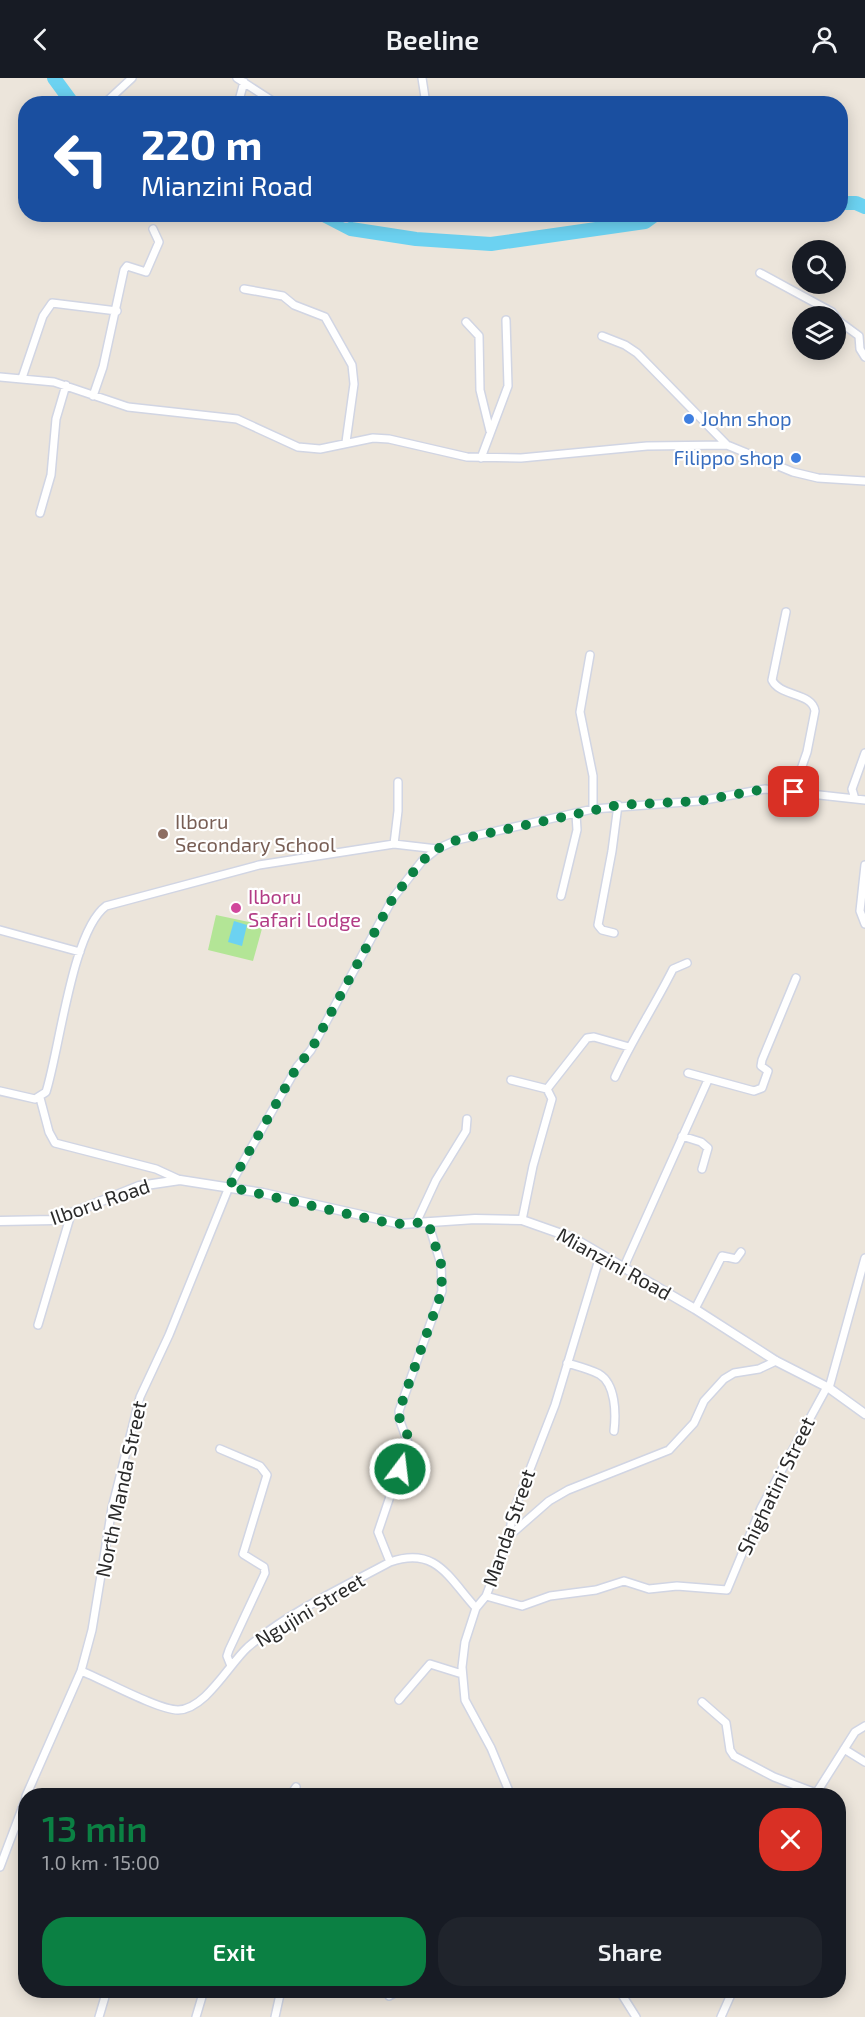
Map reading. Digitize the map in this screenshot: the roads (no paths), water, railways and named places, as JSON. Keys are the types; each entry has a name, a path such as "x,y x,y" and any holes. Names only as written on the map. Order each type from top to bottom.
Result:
{"street":[{"path":"113,96 132,78"},
{"path":"237,78 265,96"},
{"path":"422,78 425,96"},
{"path":"240,96 244,82"},
{"path":"93,396 117,311 125,267 144,272 147,270 159,242 153,229"},
{"path":"760,273 832,312 840,322 859,336 860,349 865,357"},
{"path":"244,289 283,296 294,305 325,317 352,365 354,384 346,442"},
{"path":"22,378 43,316 52,303 117,311"},
{"path":"481,458 490,431 503,405 508,386 506,320"},
{"path":"466,322 479,336 481,347 478,378 490,431"},
{"path":"602,336 638,353 727,445"},
{"path":"0,377 66,385 128,407 237,419 298,447 320,449 373,438 389,439 458,455 481,458 521,458 647,446 727,445 801,474 818,478 865,481"},
{"path":"40,513 51,476 56,419 66,385"},
{"path":"786,612 772,680 779,689 810,702 814,705 815,711 807,752 794,792"},
{"path":"590,655 580,712 593,776 593,809"},
{"path":"855,799 852,789 865,753"},
{"path":"394,844 398,811 398,782"},
{"path":"229,1187 297,1067 311,1050 393,898 411,873 437,849 457,840 618,805 699,801 765,789 865,800"},
{"path":"614,933 602,930 598,925 618,805"},
{"path":"561,896 577,830 576,814"},
{"path":"40,1098 46,1092 50,1078 80,952 96,914 113,904 259,865 394,844 437,849"},
{"path":"865,865 860,911 865,924"},
{"path":"0,930 80,952"},
{"path":"615,1077 629,1047 664,989 673,969 687,963"},
{"path":"688,1073 708,1080 734,1083 754,1091 762,1088 768,1071 761,1065 762,1060 796,978"},
{"path":"547,1089 587,1038 594,1037 629,1047"},
{"path":"511,1080 547,1089 552,1099 533,1166 522,1220"},
{"path":"623,1269 641,1235 708,1080"},
{"path":"0,1091 40,1098"},
{"path":"40,1098 52,1140 60,1146 156,1169 180,1180"},
{"path":"416,1223 436,1180 466,1131 467,1119"},
{"path":"682,1136 701,1142 708,1148 702,1169"},
{"name":"Ilboru Road","path":"0,1221 40,1222 71,1214 139,1186 180,1180 229,1187"},
{"name":"Mianzini Road","path":"229,1187 378,1221 416,1223 475,1219 522,1220 573,1238 600,1256 695,1309 776,1361 828,1388 865,1414"},
{"name":"North Manda Street","path":"30,1788 81,1671 92,1630 112,1508 132,1421 229,1187"},
{"path":"38,1325 71,1214"},
{"path":"390,1562 378,1532 408,1443 399,1411 442,1291 441,1264 428,1222"},
{"path":"695,1309 722,1256 736,1259 741,1252"},
{"name":"Manda Street","path":"508,1788 491,1748 465,1700 462,1674 465,1642 476,1608 486,1596 509,1536 513,1513 555,1405 600,1256"},
{"path":"828,1388 865,1258"},
{"path":"509,1536 549,1501 568,1490 669,1450 694,1423 704,1401 724,1379 734,1373 759,1369 776,1361"},
{"path":"567,1363 600,1375 609,1386 615,1407 614,1431"},
{"name":"Shighatini Street","path":"486,1596 522,1606 550,1596 596,1590 624,1581 649,1589 677,1586 727,1590 761,1508 828,1388"},
{"path":"220,1449 260,1466 267,1475 243,1554 264,1566 265,1573 229,1650 227,1656 231,1666"},
{"name":"Ngujini Street","path":"81,1671 157,1704 181,1710 191,1706 219,1684 231,1666 249,1647 295,1614 390,1562 408,1556 432,1561 476,1608"},
{"path":"399,1700 429,1664 462,1674"},
{"path":"702,1702 726,1723 730,1749 734,1756 801,1788"},
{"path":"819,1788 856,1729 865,1726"},
{"path":"844,1749 865,1762"},
{"name":"North Manda Street","path":"0,1867 18,1819"},
{"path":"99,2017 105,1998"},
{"path":"196,2017 202,1998"},
{"path":"275,2017 279,1998"},
{"path":"623,1998 636,2017"},
{"path":"721,2017 730,1998"}],"water":[{"path":"234,921 247,925 242,946 228,942"}],"waterway":[{"path":"54,78 67,96"},
{"path":"848,203 856,203 865,207"},
{"path":"337,222 351,229 416,239 491,244 645,222"}],"place":[{"name":"John shop","path":"689,419"},
{"name":"Filippo shop","path":"796,458"},
{"name":"Ilboru Secondary School","path":"163,834"},
{"name":"Ilboru Safari Lodge","path":"236,908"}]}
